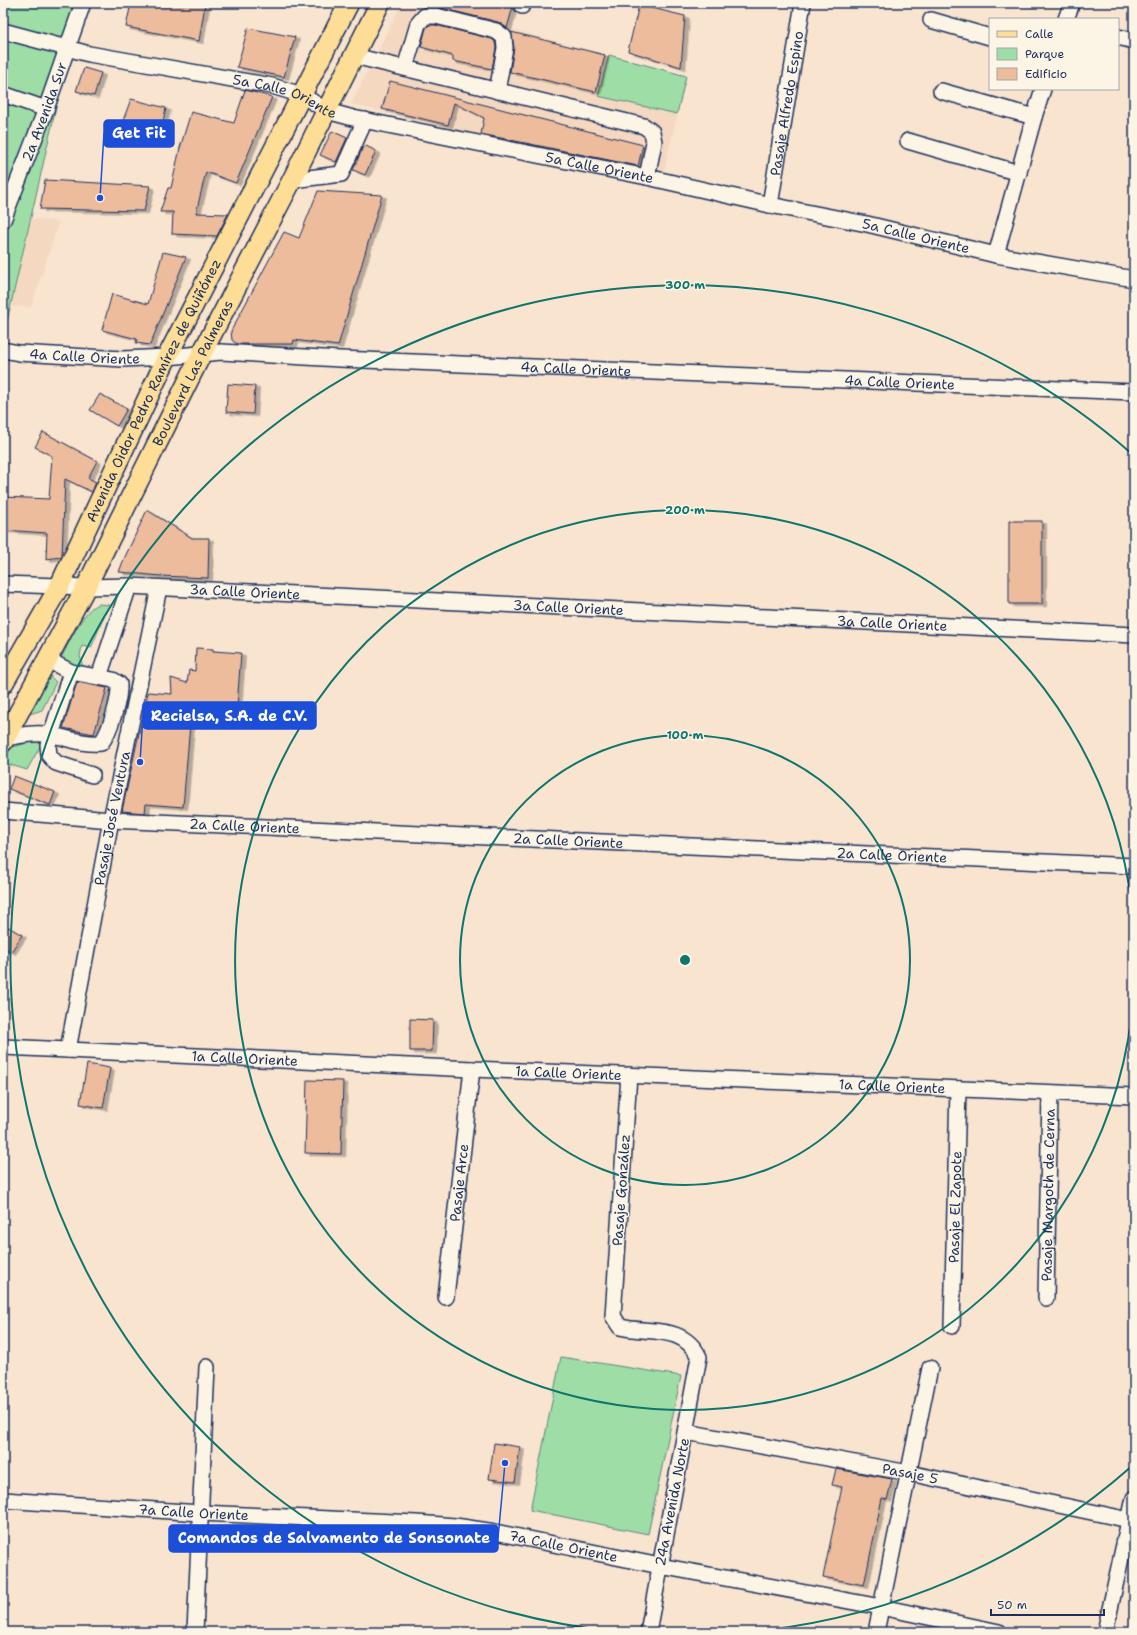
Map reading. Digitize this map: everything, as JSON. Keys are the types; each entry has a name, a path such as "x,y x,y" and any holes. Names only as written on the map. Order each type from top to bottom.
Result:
{"main road":[{"path":"302,95 349,3"},
{"name":"Boulevard Las Palmeras","path":"4,740 86,587 202,353 292,180 380,3"},
{"name":"Avenida Oidor Pedro Ramírez de Quiñónez","path":"3,684 59,586 167,357 302,95"}],"street":[{"name":"2a Avenida Sur","path":"3,220 46,109 83,3"},
{"name":"Pasaje Alfredo Espino","path":"770,205 803,3"},
{"path":"1066,18 1072,3"},
{"path":"405,68 418,24 425,16 436,16 496,31 504,37 505,48 498,91"},
{"path":"931,20 989,37"},
{"name":"5a Calle Oriente","path":"3,31 89,54 272,86 302,95 327,111 365,120 647,177 770,205 866,224 996,255 1134,279"},
{"path":"1119,37 1134,41"},
{"path":"354,56 644,126 652,132 654,142 647,177"},
{"path":"996,255 1043,90"},
{"path":"942,91 1034,117"},
{"path":"3,94 46,109"},
{"path":"292,180 341,174 365,120"},
{"path":"908,141 1019,173"},
{"name":"4a Calle Oriente","path":"3,350 19,354 122,359 221,352 340,359 1134,392"},
{"name":"4a Calle Oriente","path":"3,359 19,354"},
{"name":"3a Calle Oriente","path":"3,584 86,587 129,586 1134,635"},
{"path":"99,677 129,586"},
{"name":"Pasaje José Ventura","path":"68,1050 111,820 159,588"},
{"path":"4,740 26,734 51,735 92,744 100,743 106,737 120,692 119,684 113,680 71,672 48,660"},
{"path":"71,672 48,745 49,755 56,762 92,775"},
{"name":"2a Calle Oriente","path":"3,811 111,820 1134,866"},
{"name":"1a Calle Oriente","path":"3,1047 472,1069 1134,1096"},
{"name":"Pasaje Arce","path":"446,1297 472,1069"},
{"name":"Pasaje González","path":"629,1075 613,1316 620,1327 631,1330 667,1333 683,1337 694,1347 699,1357 696,1371"},
{"name":"Pasaje El Zapote","path":"952,1326 958,1089"},
{"name":"Pasaje Margoth de Cerna","path":"1046,1298 1050,1093"},
{"path":"195,1632 207,1367"},
{"path":"876,1632 930,1368"},
{"name":"24a Avenida Norte","path":"648,1632 696,1371"},
{"name":"Pasaje 5","path":"686,1432 909,1473 1132,1521"},
{"path":"1105,1632 1132,1521 1134,1498"},
{"name":"7a Calle Oriente","path":"3,1500 201,1513 408,1522 455,1526 495,1532 660,1566 881,1607 999,1632"}],"shaded area":[{"path":"402,3 421,3 521,32 686,76 662,180 351,104"},
{"path":"27,218 59,222 31,307 3,306 3,281"}],"green space":[{"path":"3,3 80,3 3,339"},
{"path":"609,55 686,76 677,114 598,96"},
{"path":"99,604 109,605 91,648 82,646 80,656 83,667 72,670 61,658 82,619 93,607"},
{"path":"50,676 56,682 42,710 27,715"},
{"path":"36,740 42,743 27,770 4,763 10,748"},
{"path":"561,1357 681,1376 648,1534 530,1510"}],"building":[{"path":"131,3 195,3 205,5 199,41 126,27"},
{"path":"443,3 514,3 507,28 498,22 441,8"},
{"path":"639,5 685,16 681,67 628,51"},
{"path":"429,25 435,25 492,39 495,42 496,48 492,69 453,61 453,56 421,47 426,28"},
{"path":"248,28 295,37 284,77 237,67"},
{"path":"511,32 605,55 596,92 510,72 514,47"},
{"path":"84,68 101,73 94,96 76,91"},
{"path":"390,81 643,145 638,166 481,134 484,118 454,103 448,125 382,109"},
{"path":"245,90 272,97 236,183 206,172 196,213 228,214 217,236 172,234 173,212 160,212 168,188 171,188 180,148 191,112 234,123"},
{"path":"131,99 166,108 159,140 121,126"},
{"path":"332,131 347,138 336,162 320,155"},
{"path":"364,145 376,151 365,175 353,170"},
{"path":"45,180 150,186 144,211 40,209"},
{"path":"318,191 382,195 338,346 294,340 293,344 238,344 234,342 232,340 231,331 284,232 299,238"},
{"path":"163,252 186,257 150,345 136,343 137,339 102,330 112,294 148,304"},
{"path":"228,384 255,386 253,414 226,412"},
{"path":"100,394 127,409 117,426 90,410"},
{"path":"43,432 97,461 88,478 96,482 92,492 65,479 62,555 61,557 46,559 47,533 3,530 3,497 49,499 52,456 35,447"},
{"path":"147,510 192,538 209,538 208,578 119,572"},
{"path":"1009,521 1042,521 1042,604 1009,604"},
{"path":"196,648 241,653 237,707 208,707 207,714 191,713 183,807 146,804 145,813 122,811 148,692 172,694 171,678 187,683 189,670 195,671"},
{"path":"77,682 107,688 94,734 63,728"},
{"path":"14,776 55,792 50,805 9,789"},
{"path":"3,924 22,935 11,952 3,947"},
{"path":"410,1019 433,1020 432,1051 410,1051"},
{"path":"87,1064 110,1068 103,1108 80,1104"},
{"path":"307,1080 343,1081 341,1154 305,1153"},
{"path":"494,1443 520,1447 515,1482 489,1479"},
{"path":"836,1469 892,1479 887,1500 882,1498 864,1585 823,1577 842,1487 832,1485"}],"place":[{"name":"Get Fit","path":"100,198"},
{"name":"Recielsa, S.A. de C.V.","path":"140,762"},
{"name":"Comandos de Salvamento de Sonsonate","path":"505,1463"}]}
